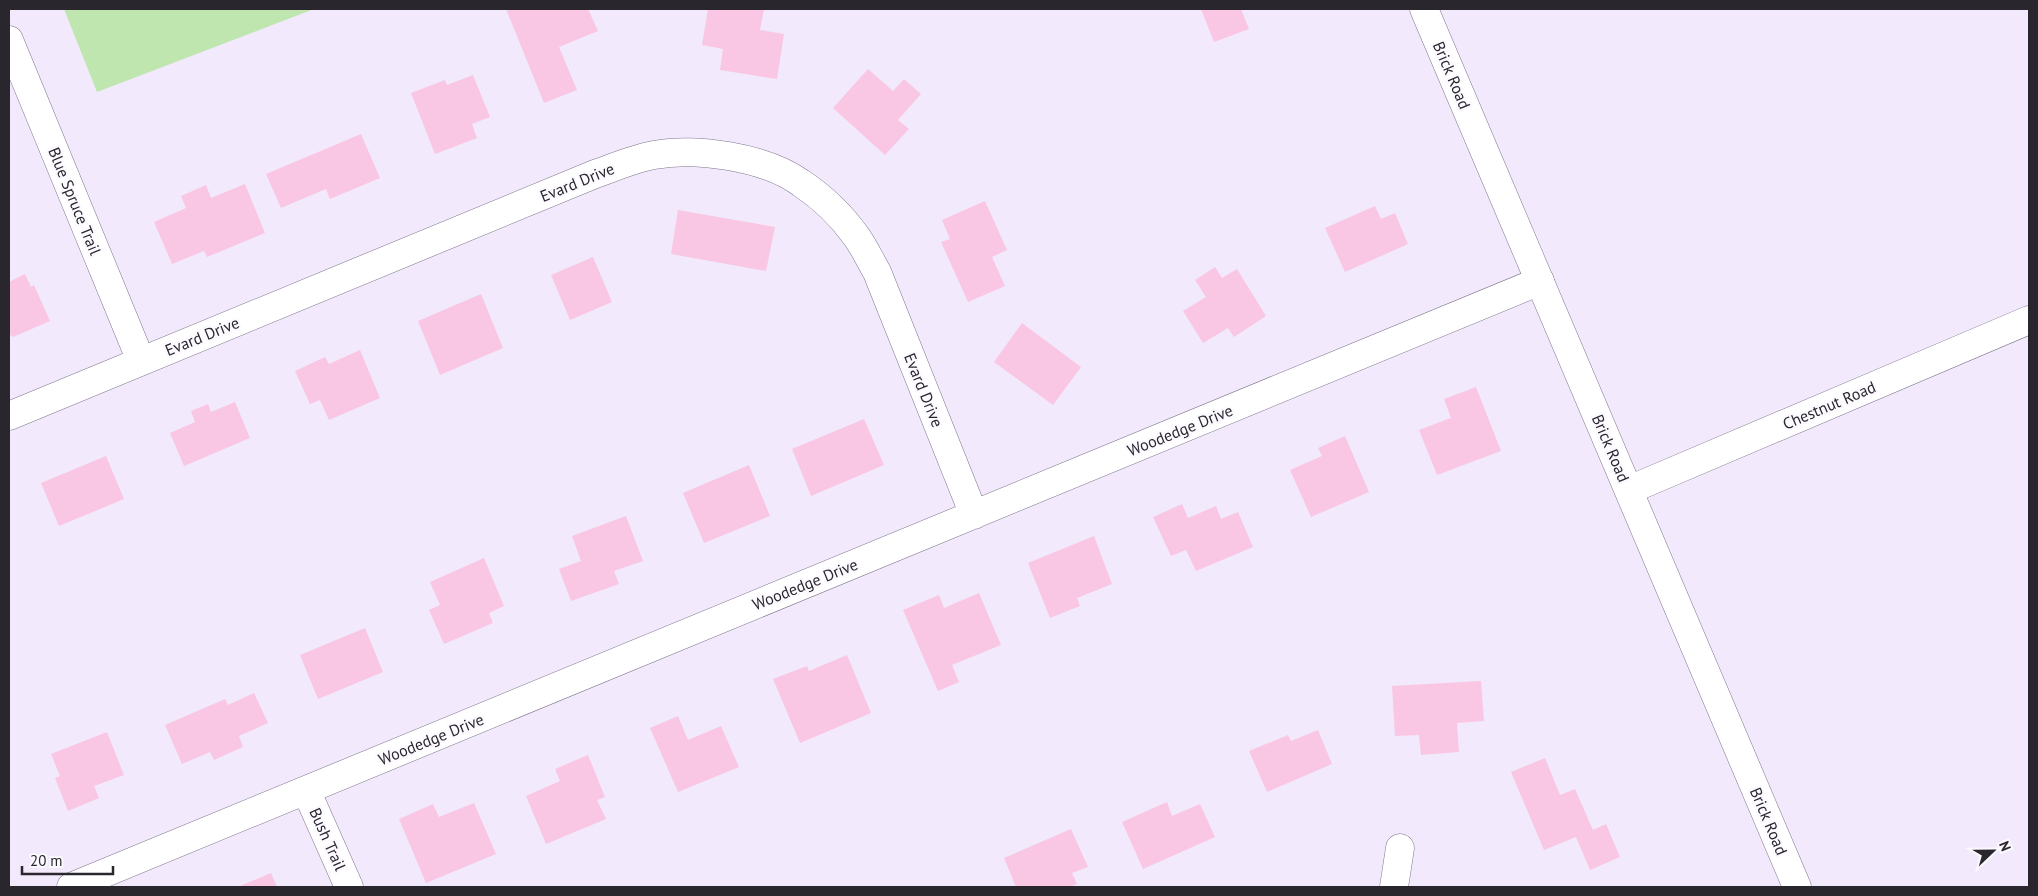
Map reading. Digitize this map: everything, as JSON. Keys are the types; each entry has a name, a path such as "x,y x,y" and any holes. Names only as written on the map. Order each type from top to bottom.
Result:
{"street":[{"name":"Brick Road","path":"1424,9 1797,887"},
{"name":"Blue Spruce Trail","path":"9,40 141,361"},
{"name":"Evard Drive","path":"9,416 633,160 655,155 685,152 707,153 762,164 800,182 832,208 857,236 877,272 974,515"},
{"name":"Woodedge Drive","path":"71,887 1540,280"},
{"name":"Chestnut Road","path":"1629,490 2029,320"},
{"name":"Bush Trail","path":"306,790 349,887"},
{"path":"1394,887 1400,848"}],"green space":[{"path":"64,9 314,9 97,92"}],"building":[{"path":"506,9 588,9 598,31 559,47 577,90 544,103"},
{"path":"708,9 764,9 760,30 784,34 777,79 720,70 723,49 702,45"},
{"path":"1201,9 1241,9 1249,29 1214,42"},
{"path":"868,69 893,91 904,79 921,94 898,120 909,129 885,155 833,108"},
{"path":"473,75 490,117 472,124 477,138 435,154 411,93 445,80 447,85"},
{"path":"361,134 380,178 330,199 326,189 281,208 266,174"},
{"path":"245,184 265,233 207,257 204,251 172,264 154,222 186,208 181,196 206,185 211,198"},
{"path":"985,201 1007,250 992,257 1005,286 968,302 941,242 950,239 942,220"},
{"path":"1375,206 1381,219 1395,213 1408,244 1345,272 1325,228"},
{"path":"678,210 775,227 766,271 671,254"},
{"path":"593,257 612,302 570,320 551,275"},
{"path":"1215,267 1222,278 1237,269 1266,316 1234,337 1228,328 1203,343 1183,311 1206,297 1195,280"},
{"path":"25,274 31,287 34,285 50,321 13,337 9,334 9,282"},
{"path":"481,294 503,348 440,375 418,321"},
{"path":"1022,323 1081,367 1053,405 994,362"},
{"path":"360,350 380,398 329,420 320,400 310,404 295,371 325,357 329,364"},
{"path":"1476,387 1501,451 1437,475 1419,430 1451,418 1444,399"},
{"path":"235,402 250,438 184,466 170,433 195,422 191,411 208,404 211,412"},
{"path":"864,419 884,465 811,496 792,449"},
{"path":"1345,436 1369,492 1311,517 1290,470 1322,456 1318,448"},
{"path":"106,456 124,499 59,526 41,483"},
{"path":"749,465 770,516 704,543 683,493"},
{"path":"1182,504 1188,518 1216,506 1221,519 1238,512 1253,547 1196,571 1186,550 1171,556 1153,517"},
{"path":"626,516 643,561 614,571 619,584 571,601 559,569 581,561 572,536"},
{"path":"1094,536 1112,584 1077,598 1080,606 1050,618 1028,563"},
{"path":"484,558 504,606 489,613 493,623 444,644 429,610 440,605 430,582"},
{"path":"979,593 1001,645 952,665 959,682 938,691 903,610 939,595 944,608"},
{"path":"365,628 383,672 318,699 300,655"},
{"path":"847,655 871,713 800,743 773,679 807,666 809,671"},
{"path":"1481,681 1484,721 1457,723 1459,752 1421,755 1419,735 1395,736 1392,686"},
{"path":"254,693 268,723 239,736 243,747 214,760 210,752 182,764 165,725 225,699 228,705"},
{"path":"678,716 688,740 721,726 739,767 678,792 650,728"},
{"path":"1318,730 1332,764 1267,792 1249,751 1288,735 1291,741"},
{"path":"107,732 124,775 94,786 99,798 68,811 55,778 60,776 51,754"},
{"path":"588,755 605,797 597,800 606,819 546,844 526,796 560,781 555,769"},
{"path":"1545,758 1560,795 1575,789 1593,830 1606,824 1620,857 1590,870 1576,837 1544,850 1511,772"},
{"path":"1167,802 1172,816 1200,804 1215,837 1143,869 1122,822"},
{"path":"474,803 496,854 426,883 399,819 433,804 439,817"},
{"path":"1071,829 1088,867 1072,873 1077,884 1069,887 1016,887 1004,858"},
{"path":"271,873 277,887 238,887"}]}
